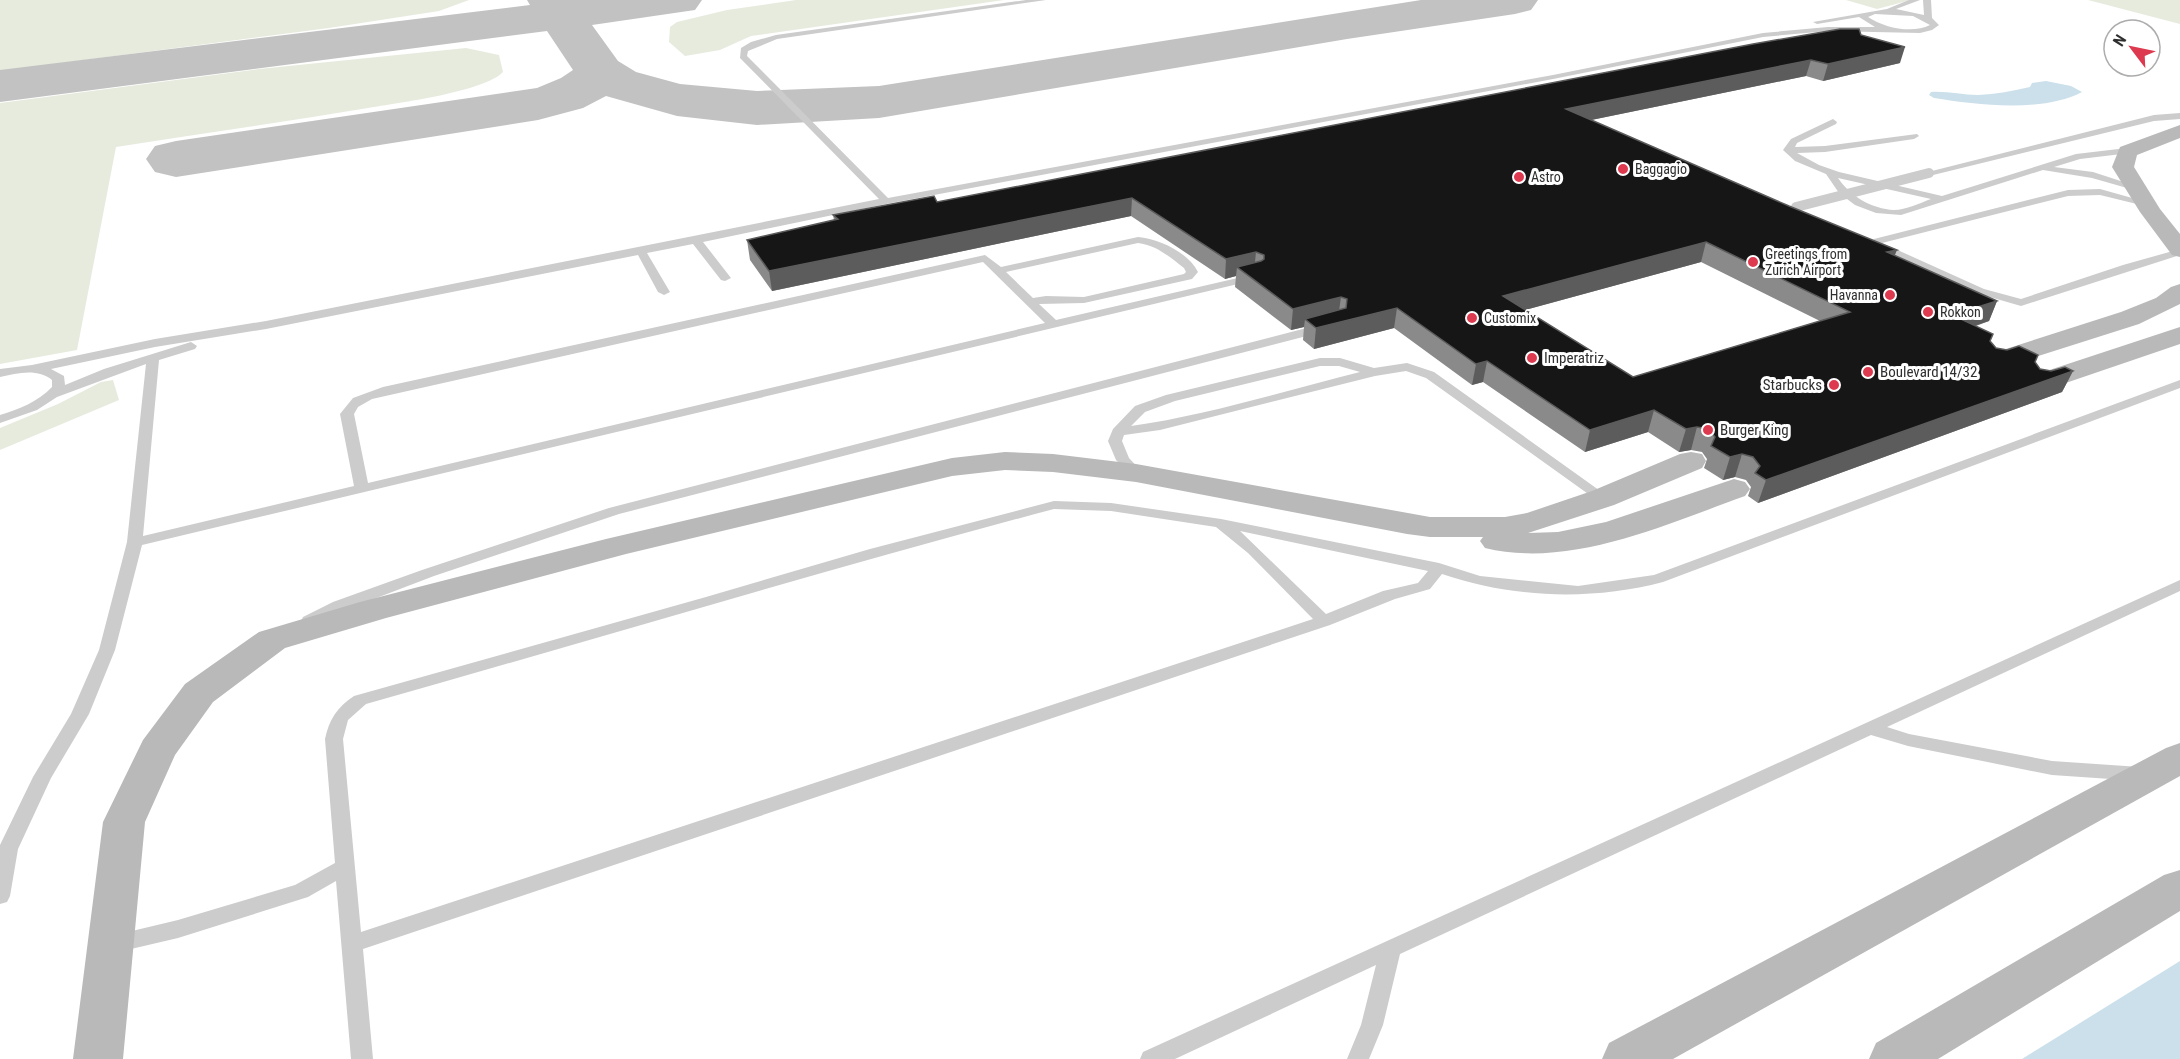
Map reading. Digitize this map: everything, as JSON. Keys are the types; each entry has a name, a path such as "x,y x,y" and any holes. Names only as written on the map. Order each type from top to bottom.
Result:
{"main road":[{"path":"2180,131 2127,150 2123,167 2180,251"},
{"path":"1997,361 2130,318 2165,303 2180,292"},
{"path":"2042,382 2180,334"},
{"path":"98,1059 124,822 157,750 199,693 272,640 373,610 618,546 952,467 1005,460 1136,473 1515,544 1551,544 1603,534 1734,489"},
{"path":"1430,527 1504,527 1533,522 1603,498 1691,461"},
{"path":"1627,1059 2164,766"},
{"path":"1894,1059 2180,888"}],"lane":[{"path":"886,201 743,56 744,50 776,37 1042,0"},
{"path":"1881,12 1916,0"},
{"path":"1927,0 1928,19"},
{"path":"0,372 32,369 155,343 266,325 886,201 1553,77 1763,35 1789,27 1881,12 1901,13 1928,19 1935,25 1930,29 1828,29 1763,35"},
{"path":"1868,13 1863,17 1869,22 1893,29"},
{"path":"1796,207 2154,118 2180,116"},
{"path":"1788,150 1794,141 1833,122"},
{"path":"1788,150 1825,149 1914,136"},
{"path":"1788,150 1800,162 1830,173 1942,199"},
{"path":"1830,173 1834,182 1853,201 1879,211 1897,213 2079,156 2127,150"},
{"path":"2038,168 2093,175 2140,195"},
{"path":"2140,195 2100,192 2068,193 1878,241 1875,244 1980,291 2021,303 2180,251"},
{"path":"696,240 725,278"},
{"path":"998,271 1138,240 1149,240 1157,243 1189,266 1192,272 1188,277 1084,300 1046,299 1030,302"},
{"path":"641,251 664,292"},
{"path":"362,488 347,414 349,408 362,398 383,391 985,258 1054,325"},
{"path":"135,542 1254,277"},
{"path":"272,640 339,606 428,573 614,511 1339,324"},
{"path":"0,419 30,409 53,394 153,357 266,325"},
{"path":"0,896 8,849 42,777 80,714 107,650 135,542 153,357"},
{"path":"1136,473 1118,451 1115,441 1118,432 1140,409 1320,362 1340,362 1374,372"},
{"path":"1118,432 1160,426 1374,372 1407,367 1430,375 1603,498"},
{"path":"32,369 55,374 59,380 58,388 53,394"},
{"path":"360,1057 334,739 337,722 344,710 360,700 1028,510 1054,505 1076,504 1221,523 1439,568 1478,581 1578,591 1657,579 2180,384"},
{"path":"1221,523 1253,550 1324,621"},
{"path":"352,944 1324,621 1389,595 1424,586 1439,568"},
{"path":"1151,1059 2180,585"},
{"path":"1869,728 1908,740 2052,768 2164,766"},
{"path":"112,932 131,940 178,929 301,891 345,867"},
{"path":"1358,1059 1372,1025 1391,949"}],"shaded area":[{"path":"0,0 469,0 439,11 329,28 0,71"},
{"path":"796,0 1004,0 751,36 720,50 685,56 669,42 670,27 677,22 727,10"},
{"path":"1846,0 1911,0 1877,9"},
{"path":"2088,0 2180,0 2180,24"},
{"path":"466,48 499,55 503,72 493,79 460,91 418,100 116,147 77,350 0,364 0,103 259,69"},
{"path":"113,380 119,400 0,450 0,428 58,404 101,382"}],"water":[{"path":"2046,81 2071,86 2082,92 2048,103 2009,106 1951,101 1929,95 1931,92 1991,94 2030,87 2032,83"},
{"path":"2180,961 2180,1059 2022,1059"}],"building":[{"path":"1840,29 1859,29 1861,35 1905,47 1828,64 1811,60 1566,109 1789,206 1897,250 1887,252 1997,301 1952,315 1993,334 1990,341 1996,348 2007,350 2019,346 2038,355 2035,362 2040,369 2051,371 2065,367 2073,371 1766,480 1755,473 1760,466 1753,457 1742,454 1730,457 1711,446 1715,437 1709,429 1697,427 1686,429 1654,410 1590,430 1487,361 1476,364 1397,308 1316,328 1305,319 1346,308 1347,299 1341,297 1293,309 1237,267 1261,261 1264,255 1256,252 1226,259 1132,198 769,271 747,240 838,219 833,215 934,196 937,202","holes":["1706,242 1850,312 1633,377 1503,296"]}],"taxiway":[{"path":"550,0 560,15"},
{"path":"560,15 679,0"},
{"path":"600,72 617,83 677,100 757,108 879,102 1347,25 1515,0"},
{"path":"0,86 560,15"},
{"path":"560,15 600,72"},
{"path":"176,159 538,104 580,90 600,72"}],"place":[{"name":"Baggagio","path":"1623,169"},
{"name":"Astro","path":"1519,177"},
{"name":"Greetings from Zurich Airport","path":"1753,262"},
{"name":"Havanna","path":"1890,295"},
{"name":"Rokkon","path":"1928,312"},
{"name":"Customix","path":"1472,318"},
{"name":"Imperatriz","path":"1532,358"},
{"name":"Boulevard 14/32","path":"1868,372"},
{"name":"Starbucks","path":"1834,385"},
{"name":"Burger King","path":"1708,430"}]}
